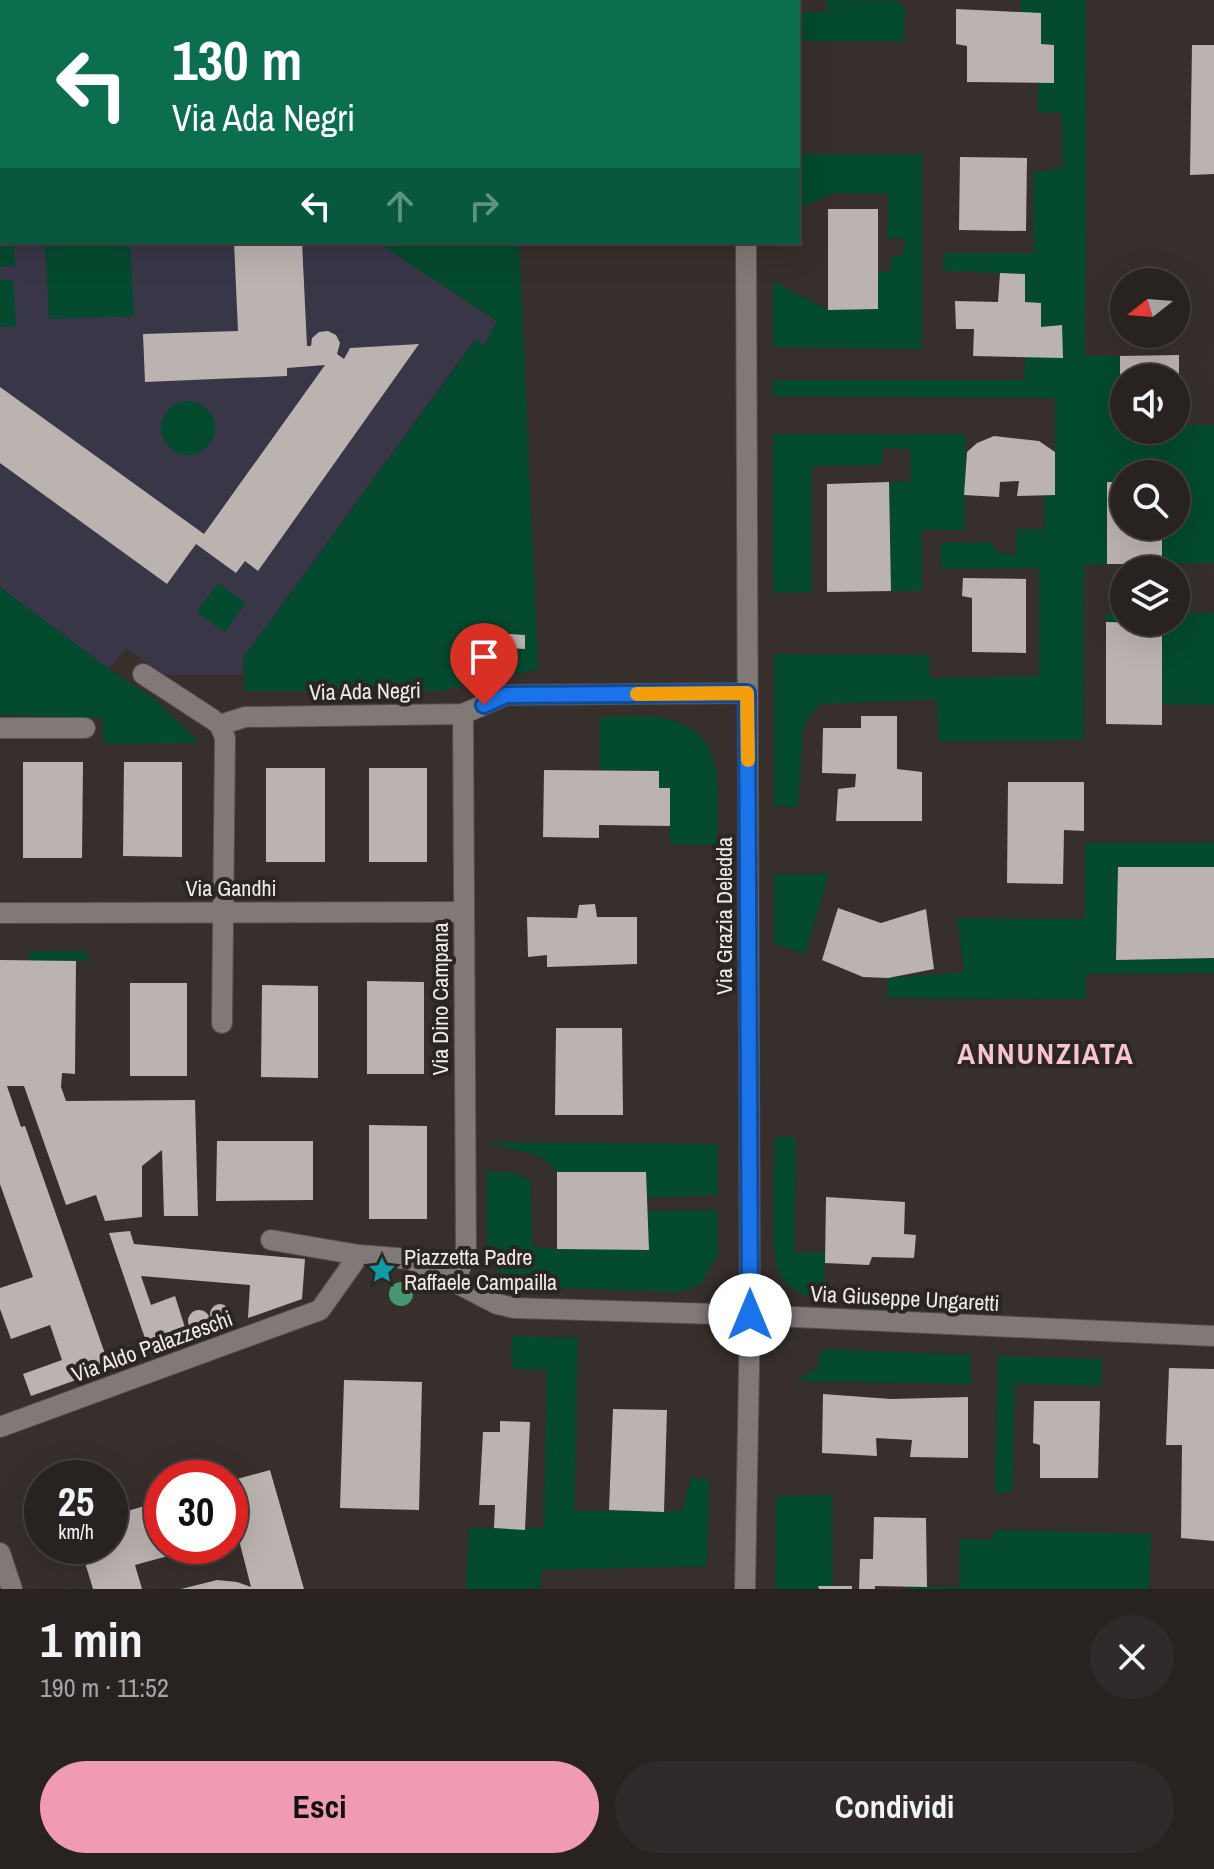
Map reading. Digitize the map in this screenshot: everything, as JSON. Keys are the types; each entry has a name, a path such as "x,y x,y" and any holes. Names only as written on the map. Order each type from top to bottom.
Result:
{"street":[{"name":"Via Grazia Deledda","path":"745,1589 750,1315 746,244"},
{"path":"143,674 220,725 225,738 222,1023"},
{"name":"Via Ada Negri","path":"220,725 245,717 463,714 506,695 747,693"},
{"name":"Via Dino Campana","path":"456,1281 466,1249 463,714"},
{"path":"0,728 85,728"},
{"name":"Via Gandhi","path":"0,913 463,912"},
{"name":"Via Giuseppe Ungaretti","path":"271,1240 359,1255 410,1259 497,1304 514,1308 750,1315 1214,1336"},
{"name":"Via Aldo Palazzeschi","path":"0,1427 320,1310 359,1255"},
{"path":"0,1553 12,1589"}],"shaded area":[{"path":"0,244 380,244 497,321 484,346 475,339 243,658 243,675 164,675 126,648 109,669 0,587"}],"green space":[{"path":"826,0 897,1 905,8 904,41 800,41 800,12 827,12"},
{"path":"1020,0 1086,0 1085,356 1120,356 1120,364 1110,364 1110,444 1190,444 1190,424 1214,425 1214,563 1190,563 1190,556 1162,556 1162,540 1190,540 1190,460 1110,460 1107,564 1084,565 1083,740 939,741 937,699 819,704 803,728 798,807 774,806 774,654 929,655 930,678 1039,676 1039,568 941,569 940,543 990,542 998,553 1016,554 1017,529 1045,529 1044,495 1055,494 1055,398 773,396 773,380 1024,380 1025,357 1062,325 1041,327 1041,303 1025,302 1025,274 944,271 943,253 1034,253 1033,173 1063,167 1062,113 1038,112 1038,83 1054,82 1054,45 1041,44 1041,13 1021,12"},
{"path":"800,154 922,154 922,349 773,347 773,281 828,310 878,309 878,273 890,271 891,257 903,254 905,238 887,239 889,194 834,193 800,208"},
{"path":"0,244 14,244 15,266 0,267"},
{"path":"45,244 130,244 134,316 49,319"},
{"path":"380,244 519,244 538,669 441,691 245,691 243,658 476,339 484,346 497,321"},
{"path":"0,280 13,280 16,326 0,327"},
{"path":"188,401 207,409 215,428 207,447 188,455 169,447 161,428 169,409"},
{"path":"773,434 966,434 964,530 922,530 922,591 891,591 889,482 911,481 910,449 883,448 882,465 812,466 812,592 773,593"},
{"path":"218,583 246,603 225,632 197,612"},
{"path":"0,587 109,669 152,697 200,743 104,744 102,718 0,715"},
{"path":"1190,613 1214,613 1214,705 1162,704 1161,636 1190,636"},
{"path":"600,717 663,718 685,725 700,736 710,750 718,785 717,845 670,844 669,788 659,788 659,771 600,770"},
{"path":"1085,843 1214,843 1214,867 1118,867 1116,960 1214,958 1214,973 1086,974 1086,999 887,998 888,978 964,972 957,918 1085,919"},
{"path":"829,874 805,954 774,943 774,875"},
{"path":"30,951 87,951 87,961 30,961"},
{"path":"775,1137 796,1137 794,1252 825,1253 824,1300 798,1292 787,1284 779,1272 773,1228"},
{"path":"487,1142 718,1144 718,1195 647,1198 646,1172 557,1172 542,1157"},
{"path":"487,1171 517,1173 531,1182 532,1246 557,1249 647,1211 718,1210 718,1255 700,1285 678,1292 527,1287 503,1277 491,1262 487,1243"},
{"path":"512,1336 578,1338 574,1511 682,1511 692,1477 709,1481 707,1566 541,1570 540,1589 466,1589 469,1528 544,1528 547,1370 512,1369"},
{"path":"821,1349 971,1355 971,1384 796,1381 818,1368"},
{"path":"998,1356 1102,1359 1100,1386 1015,1383 1012,1492 995,1493"},
{"path":"832,1495 833,1586 775,1589 776,1496"},
{"path":"994,1530 1151,1534 1149,1589 908,1589 959,1587 960,1539 993,1540"}],"building":[{"path":"956,9 1041,13 1041,44 1054,45 1054,83 967,82 967,46 956,44"},
{"path":"1192,45 1214,45 1214,174 1190,175"},
{"path":"960,157 1027,158 1026,231 959,230"},
{"path":"828,209 878,209 878,309 828,310"},
{"path":"234,244 302,244 307,346 311,346 312,338 319,332 328,331 336,335 340,343 337,354 344,359 350,348 419,344 258,571 245,561 236,573 196,544 167,584 0,463 0,387 204,534 325,365 287,368 287,376 145,382 143,334 238,331"},
{"path":"1000,273 1025,274 1025,302 1041,303 1041,327 1062,325 1063,358 973,356 974,329 956,329 955,301 998,302"},
{"path":"1179,355 1179,364 1120,364 1120,356"},
{"path":"994,436 1039,441 1055,452 1055,495 1017,496 1019,481 1000,482 999,497 964,495 967,452 977,443"},
{"path":"889,482 891,591 827,592 827,484"},
{"path":"1107,482 1110,482 1110,540 1162,540 1162,556 1110,556 1110,564 1107,564"},
{"path":"963,578 1026,579 1026,653 972,652 972,598 962,596"},
{"path":"1106,622 1110,622 1110,636 1162,636 1162,725 1106,724"},
{"path":"509,634 525,635 525,649 509,648"},
{"path":"861,716 897,716 897,769 922,772 922,821 836,821 838,789 855,787 856,774 822,773 823,728 861,728"},
{"path":"23,762 83,762 82,858 23,858"},
{"path":"124,762 182,762 182,857 123,856"},
{"path":"266,768 325,768 325,862 266,862"},
{"path":"369,768 427,768 427,862 369,862"},
{"path":"544,770 659,771 659,788 670,788 670,826 599,825 599,838 543,837"},
{"path":"1008,782 1084,782 1084,831 1064,830 1063,884 1007,883"},
{"path":"1118,867 1214,867 1214,958 1116,960"},
{"path":"595,904 597,917 637,917 637,964 547,967 547,955 528,957 527,917 577,918 579,905"},
{"path":"838,908 881,923 926,909 934,969 888,978 863,977 822,960"},
{"path":"0,960 76,961 75,1074 62,1073 61,1087 66,1101 195,1100 198,1216 164,1216 162,1150 142,1166 142,1217 105,1221 96,1195 66,1205 24,1086 7,1086 21,1127 25,1126 110,1368 31,1396 23,1374 62,1360 50,1325 11,1339 0,1309 0,1288 33,1277 0,1184"},
{"path":"367,981 424,982 424,1074 367,1074"},
{"path":"130,983 187,983 187,1076 130,1076"},
{"path":"262,985 318,986 318,1078 261,1077"},
{"path":"556,1028 622,1028 623,1115 555,1115"},
{"path":"369,1125 427,1126 427,1219 369,1219"},
{"path":"217,1141 313,1141 313,1200 216,1201"},
{"path":"557,1172 646,1172 649,1250 557,1249"},
{"path":"826,1197 905,1202 904,1234 916,1235 914,1258 872,1257 869,1265 825,1263"},
{"path":"130,1231 134,1244 305,1259 302,1299 248,1318 250,1285 141,1276 151,1305 175,1296 189,1340 150,1353 109,1233"},
{"path":"216,1304 224,1304 230,1314 224,1324 216,1324 210,1318 210,1310"},
{"path":"199,1310 210,1321 199,1332 188,1321"},
{"path":"1169,1368 1214,1369 1214,1541 1181,1538 1182,1445 1166,1445"},
{"path":"344,1380 422,1382 419,1510 340,1508"},
{"path":"823,1394 891,1399 968,1397 968,1458 910,1457 912,1440 876,1438 877,1456 822,1453"},
{"path":"1034,1401 1100,1401 1098,1478 1040,1478 1040,1445 1033,1443"},
{"path":"613,1409 667,1410 664,1512 609,1510"},
{"path":"500,1421 530,1422 525,1530 494,1528 495,1505 479,1505 483,1432 500,1432"},
{"path":"270,1470 304,1589 181,1589 217,1580 251,1587 245,1564 248,1564 248,1476"},
{"path":"144,1506 144,1563 135,1565 142,1589 93,1589 85,1564 128,1564 128,1511"},
{"path":"874,1517 926,1518 927,1587 875,1586 875,1589 859,1589 860,1559 873,1559"},
{"path":"818,1586 852,1586 852,1589 819,1589"}],"slow traffic":[{"path":"637,694 747,693 748,760"}],"place":[{"name":"Piazzetta Padre Raffaele Campailla","path":"382,1270"}],"district":[{"name":"ANNUNZIATA","path":"1046,1053"}],"route":[{"path":"484,705 506,695 747,693 750,1315"}]}
